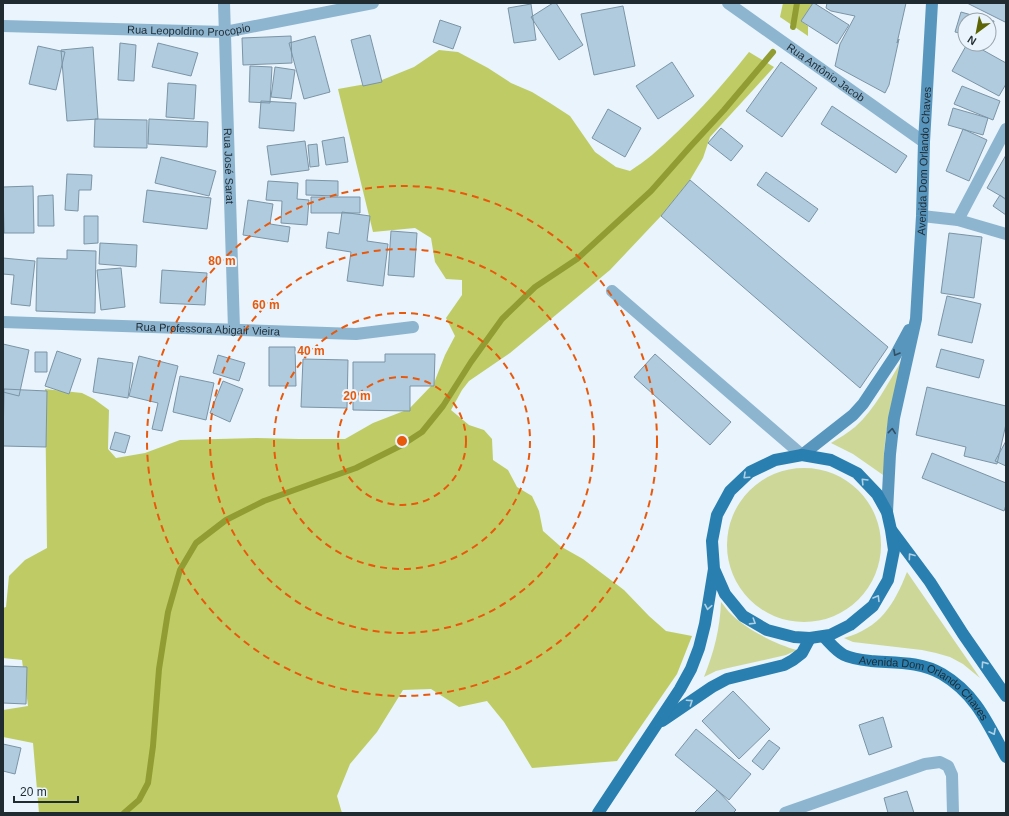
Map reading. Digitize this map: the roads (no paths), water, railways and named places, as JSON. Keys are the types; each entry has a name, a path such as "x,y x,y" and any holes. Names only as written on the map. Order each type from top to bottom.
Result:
{"main road":[{"name":"Avenida Dom Orlando Chaves","path":"887,512 890,454 894,418 916,319 932,3"},
{"name":"Avenida Dom Orlando Chaves","path":"802,456 853,415 863,404 916,319"},
{"name":"Avenida Dom Orlando Chaves","path":"598,813 658,724 691,669 699,648 714,569 712,541 717,515 730,490 750,472 775,460 802,456 831,460 857,473 877,494 887,512 892,530 894,550 888,580 873,606 850,625 824,637 794,637 767,630 743,616 725,594 714,569"},
{"name":"Avenida Dom Orlando Chaves","path":"892,530 930,582 963,634 1006,696"},
{"name":"Avenida Dom Orlando Chaves","path":"824,637 836,650 844,655 859,659 911,664 941,673 965,691 978,707 989,724 1006,757"},
{"name":"Avenida Dom Orlando Chaves","path":"658,724 712,687 727,679 784,665 794,660 802,653 810,638"}],"street":[{"name":"Rua José Sarat","path":"224,3 234,329"},
{"name":"Rua Leopoldino Procopio","path":"3,26 225,32 373,3"},
{"name":"Rua Antônio Jacob","path":"728,3 924,142"},
{"path":"958,220 1006,129"},
{"path":"922,216 958,220 1006,234"},
{"path":"612,291 802,456"},
{"name":"Rua Professora Abigair Vieira","path":"3,322 356,334 413,327"},
{"path":"786,813 925,764 940,762 948,766 952,775 953,813"}],"waterway":[{"path":"793,27 797,3"},
{"path":"124,813 139,800 148,783 153,746 159,669 168,612 180,570 196,543 226,520 264,501 356,468 402,445 422,432 443,406 471,362 502,319 535,287 577,259 651,191 724,110 773,52"}]}
